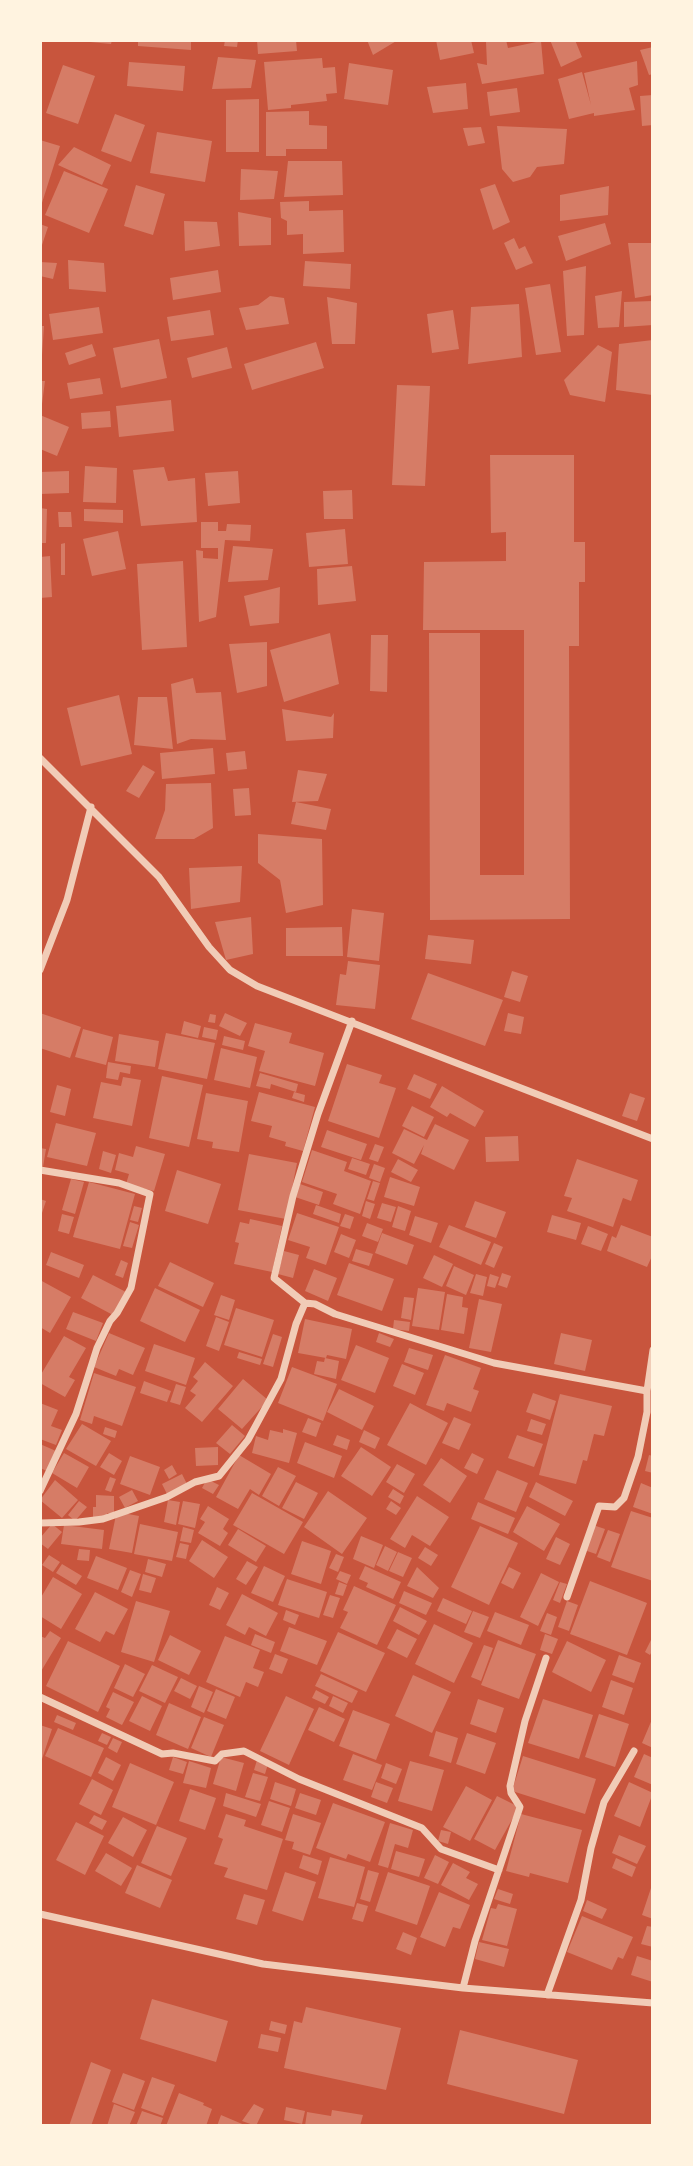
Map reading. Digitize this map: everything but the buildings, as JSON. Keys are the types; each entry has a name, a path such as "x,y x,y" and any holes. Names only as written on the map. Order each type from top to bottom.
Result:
{"street":[{"path":"40,758 159,877 209,947 230,970 257,986 653,1139"},
{"path":"40,971 67,900 91,807"},
{"path":"352,1021 318,1114 293,1196 274,1278 305,1303 494,1363 647,1391"},
{"path":"40,1170 119,1183 150,1194 131,1288 97,1348 76,1414 40,1491"},
{"path":"40,1523 103,1519 167,1497 195,1482 219,1476 248,1440 276,1389 305,1303"},
{"path":"567,1597 599,1506 615,1507 624,1498 638,1457 647,1412 653,1350"},
{"path":"463,1988 475,1941 520,1807 511,1793 510,1786 525,1721 546,1658"},
{"path":"40,1697 162,1754 173,1753 215,1761 222,1754 244,1751 299,1779 422,1828 441,1849 499,1870"},
{"path":"547,1995 581,1900 591,1848 604,1802 634,1751"},
{"path":"40,1914 263,1964 463,1988 653,2003"}]}
